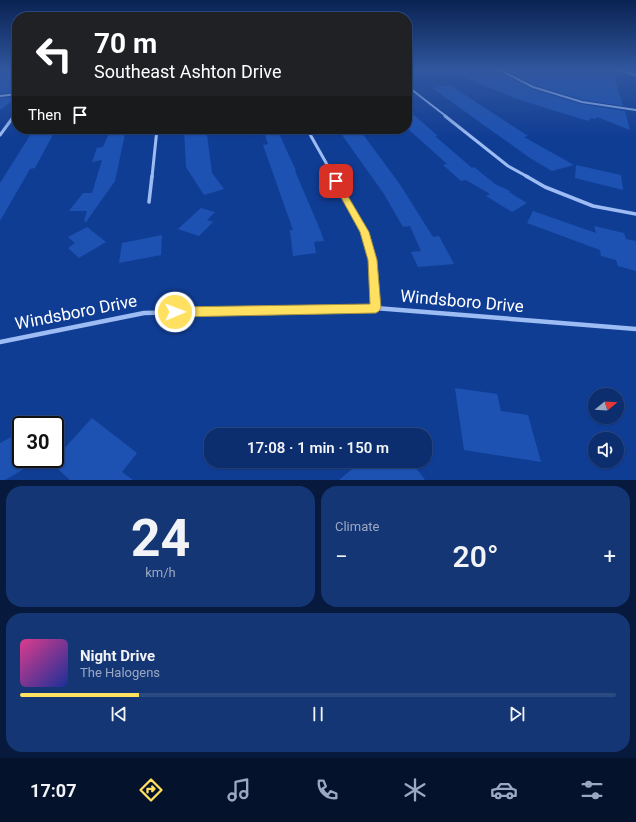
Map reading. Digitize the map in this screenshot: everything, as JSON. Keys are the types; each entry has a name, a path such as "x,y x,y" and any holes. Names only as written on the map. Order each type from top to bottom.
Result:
{"street":[{"path":"415,92 508,166 540,184 593,206 636,214"},
{"path":"550,92 575,100 636,110"},
{"path":"0,96 12,95"},
{"path":"0,135 12,119"},
{"path":"149,202 156,134"},
{"path":"310,134 365,232 372,260 376,308"},
{"name":"Windsboro Drive","path":"0,342 144,313 376,308 636,329"}],"building":[{"path":"438,92 461,92 528,136 524,137 574,165 552,171 530,158"},
{"path":"502,92 543,92 581,104 625,111 630,130 597,117 595,119 591,118 588,121 520,100"},
{"path":"558,92 619,92 623,106 583,100"},
{"path":"12,97 12,101 0,110 0,98"},
{"path":"412,113 438,136 435,136 472,168 474,167 495,184 510,191 509,192 527,203 512,212 486,196 490,194 466,180 461,181 443,165 447,164 412,132"},
{"path":"31,134 53,134 35,168 30,169 0,221 0,183"},
{"path":"109,134 125,134 115,181 86,222 84,221 87,211 69,211 83,193 92,193 102,160 92,162 97,148 103,147"},
{"path":"184,134 207,135 212,173 224,189 204,195 186,167"},
{"path":"265,134 279,134 324,241 314,242 316,253 293,256 290,230 293,230 263,145 268,144"},
{"path":"346,134 363,134 399,183 433,237 439,236 454,264 418,267 411,252 421,251 410,226 403,227 384,194 342,135 347,135"},
{"path":"576,165 621,175 623,190 575,178"},
{"path":"201,208 215,212 207,220 213,222 199,236 178,229"},
{"path":"533,211 596,233 594,226 624,233 626,239 636,241 636,271 618,266 616,260 601,256 600,250 527,223"},
{"path":"87,227 106,242 79,258 68,248 75,243 68,237"},
{"path":"162,235 161,255 119,263 122,243"},
{"path":"455,388 497,394 501,411 528,415 541,462 464,450"},
{"path":"92,418 137,453 122,472 133,480 70,480 57,468 64,468 64,449"},
{"path":"12,437 12,468 26,468 5,480 0,480 0,443"},
{"path":"354,468 416,468 425,480 339,480"}],"route":[{"path":"175,312 376,308 372,260 365,232 336,181"}]}
